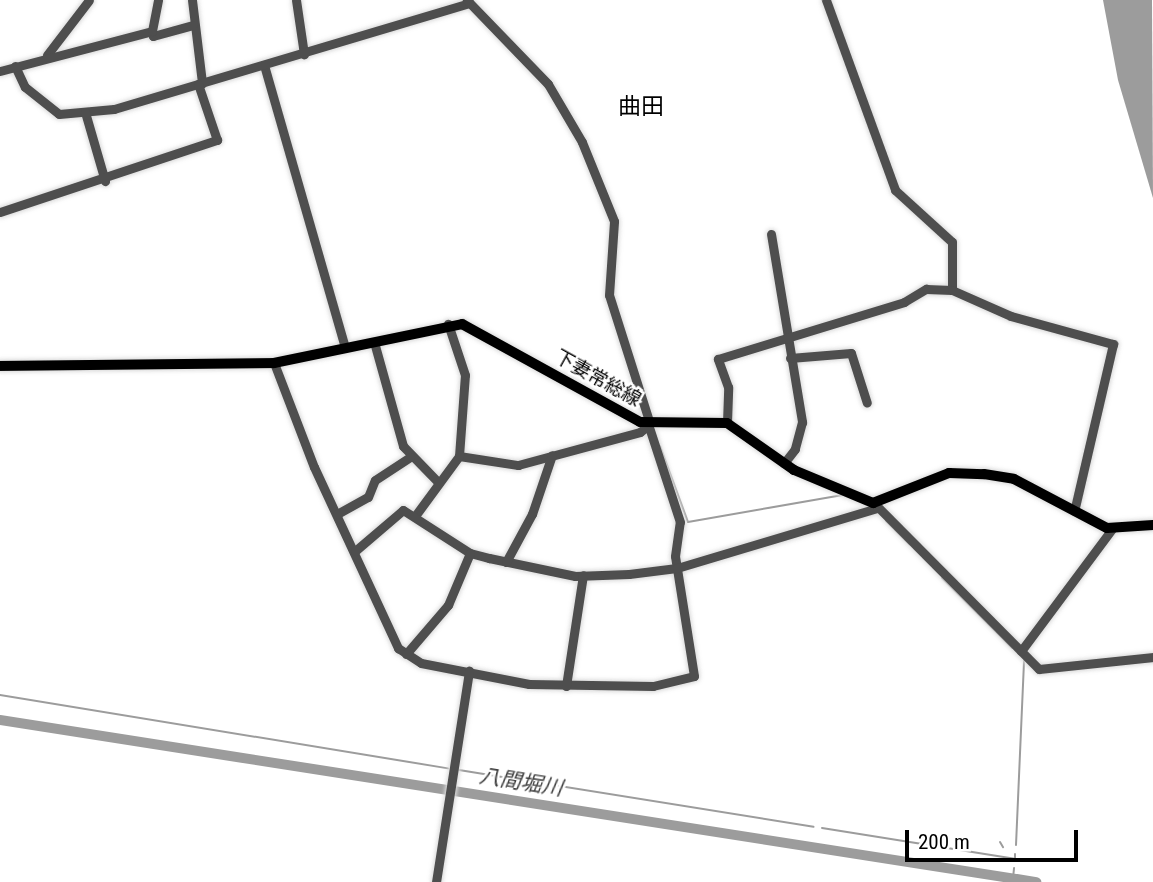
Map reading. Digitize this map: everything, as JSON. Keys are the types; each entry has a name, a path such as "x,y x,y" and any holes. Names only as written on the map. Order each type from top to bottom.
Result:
{"main road":[{"name":"下妻常総線","path":"0,366 274,363 448,324 476,330 650,425 727,423"},
{"path":"727,423 784,463 876,505 934,477 962,473 1014,479 1112,529 1153,525"}],"street":[{"path":"47,55 89,0"},
{"path":"158,0 153,36 192,26"},
{"path":"0,212 105,181 217,140 200,83 192,26 192,0"},
{"path":"296,0 304,54"},
{"path":"825,0 895,190 952,242 951,290"},
{"path":"15,66 25,87 59,114 114,109 304,54 469,2 548,84 582,142 614,221 609,295 680,522 677,568 694,676 653,686 566,686 421,663 406,654 398,648 337,514 274,363"},
{"path":"0,71 47,55 152,31"},
{"path":"264,65 345,348"},
{"path":"85,112 105,181"},
{"path":"771,234 785,337 802,422 796,449 784,463"},
{"path":"727,423 728,387 718,359 904,302 926,289 951,290 1011,316 1113,344 1073,511"},
{"path":"415,516 459,456 465,374 448,324"},
{"path":"374,342 396,405 397,429 410,457 438,482"},
{"path":"790,358 851,353 867,403"},
{"path":"459,456 518,465 650,425"},
{"path":"506,562 532,514 552,456"},
{"path":"337,514 368,497 375,480 410,457"},
{"path":"355,551 393,514 402,510 470,553 506,562 583,575 677,568 876,505 1021,651 1047,671 1153,657"},
{"path":"1021,651 1112,529"},
{"path":"406,654 448,605 470,553"},
{"path":"566,686 583,575"},
{"path":"436,882 469,671"}],"shaded area":[{"path":"1103,0 1152,0 1153,198 1118,80"}],"waterway":[{"path":"660,446 688,522 843,495"},
{"path":"886,521 909,544"},
{"path":"942,578 1012,648"},
{"path":"1016,845 1024,659"},
{"path":"0,695 448,768"},
{"name":"八間堀川","path":"0,720 1036,882"},
{"path":"459,770 813,827"},
{"path":"822,828 1015,859 1015,854"},
{"path":"1000,842 1003,847"},
{"path":"1013,878 1014,868"}],"district":[{"name":"曲田","path":"641,107"}]}
